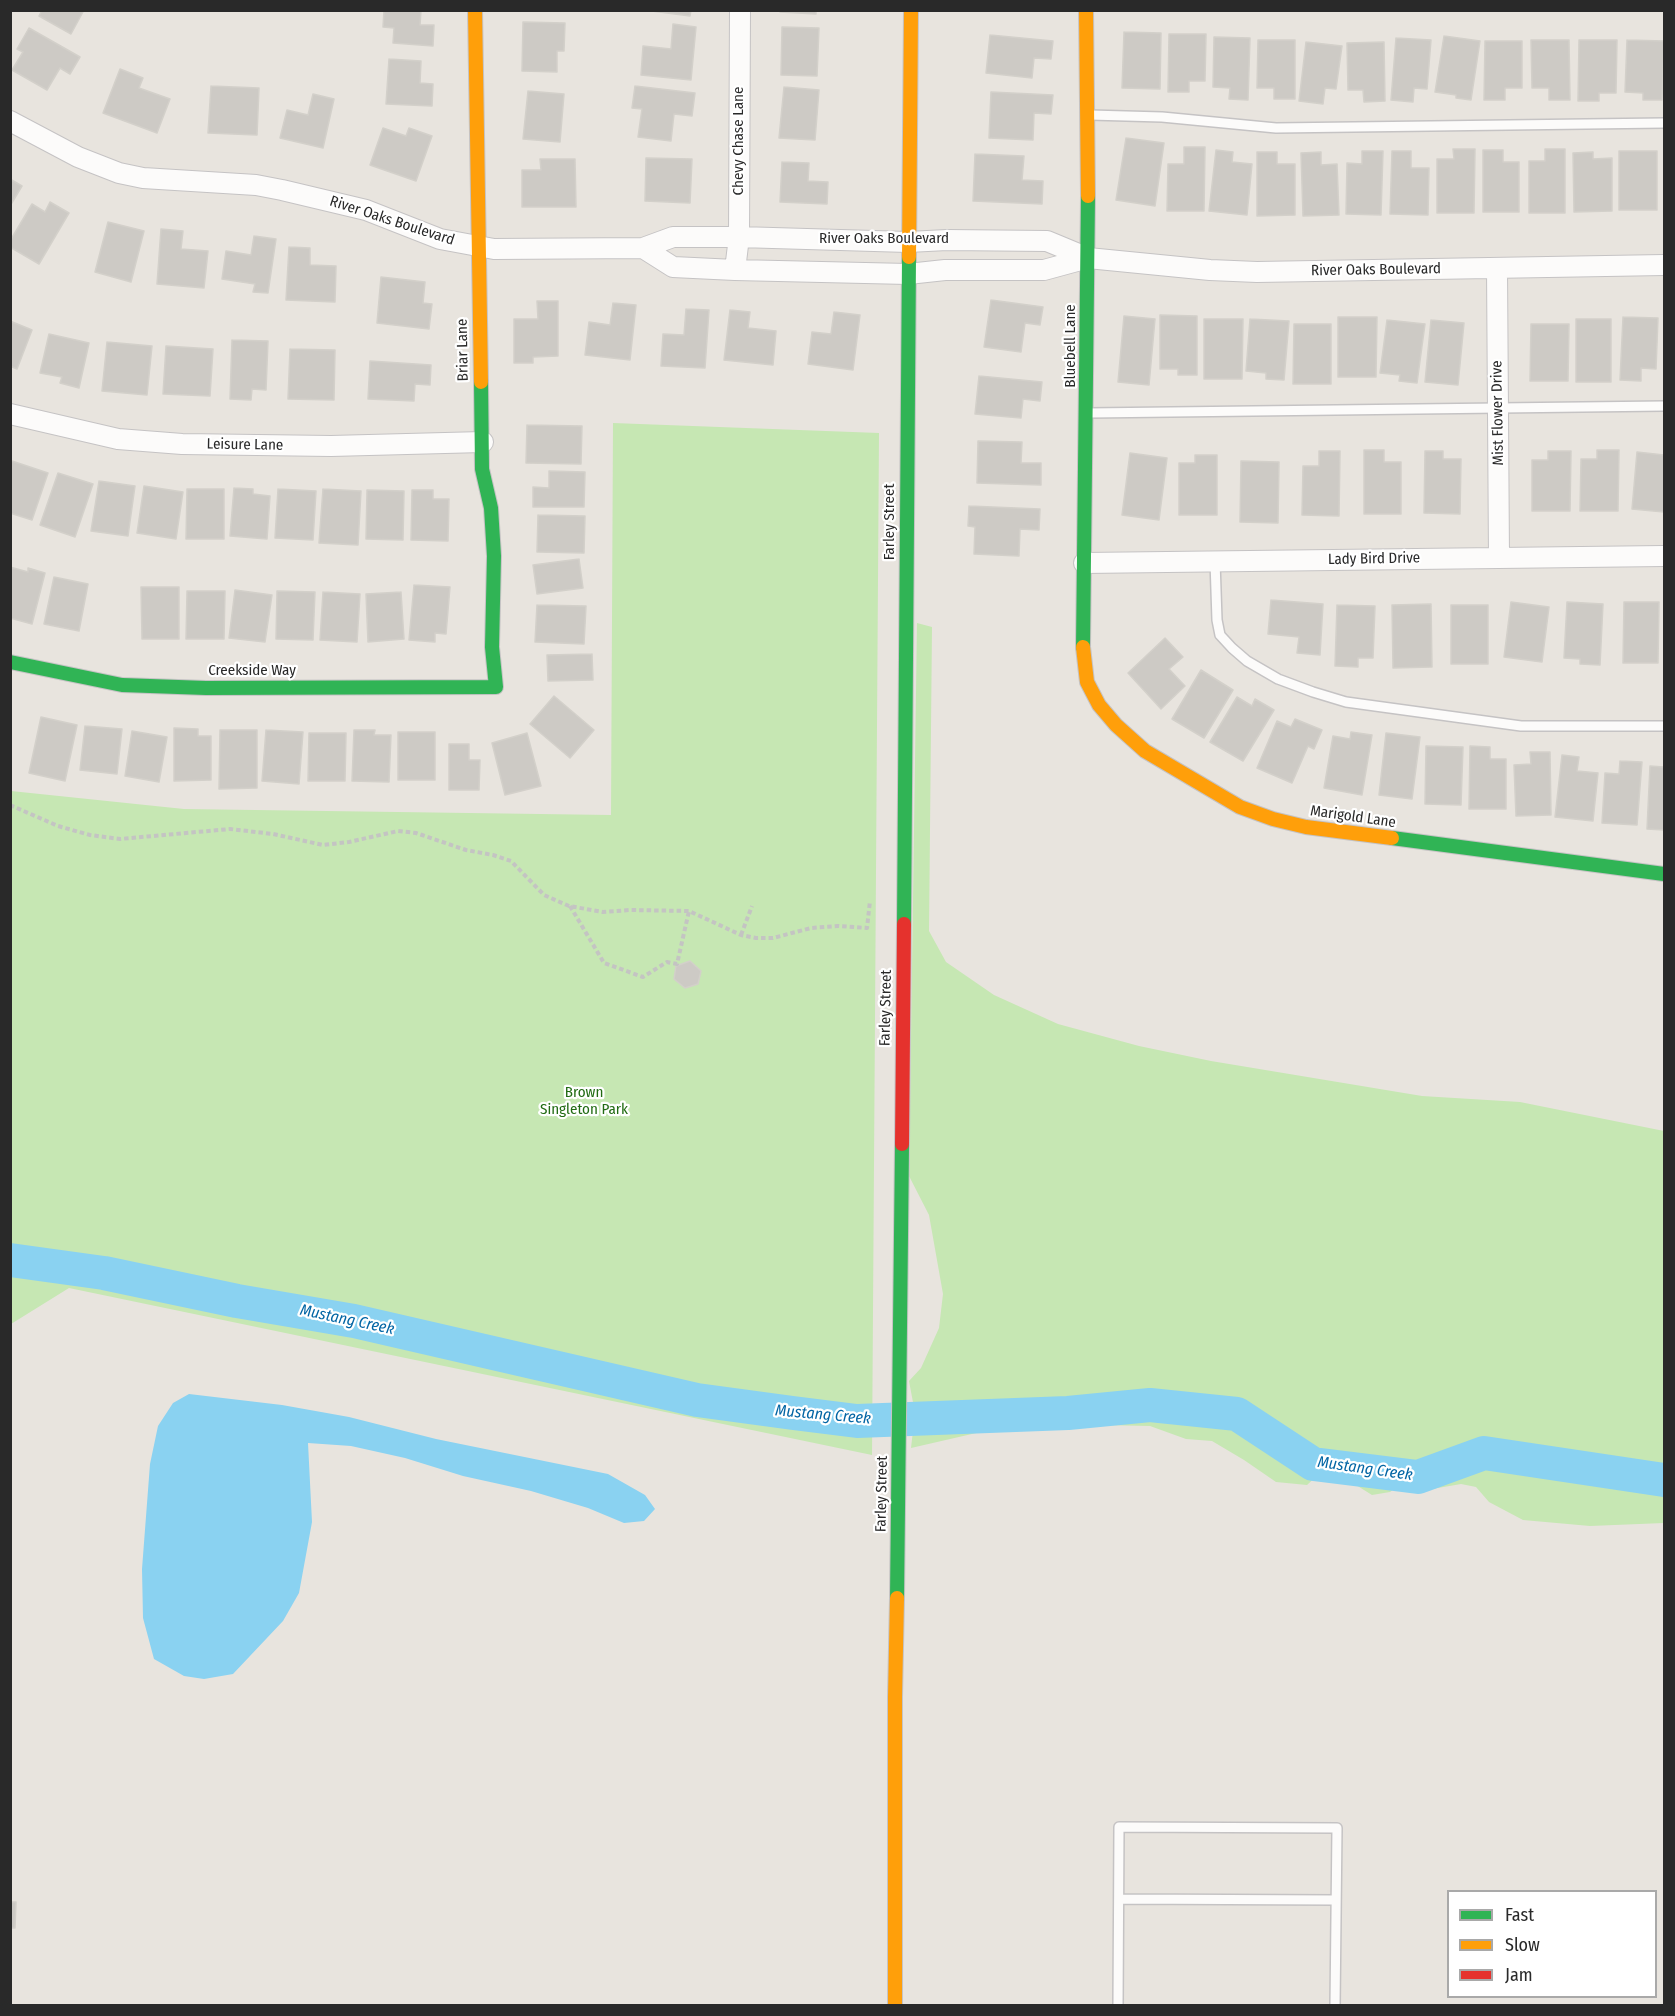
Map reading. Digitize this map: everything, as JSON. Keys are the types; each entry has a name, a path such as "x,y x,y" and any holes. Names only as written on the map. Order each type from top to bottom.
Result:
{"street":[{"name":"Briar Lane","path":"475,10 482,470 490,508 494,556 492,647 496,687"},
{"name":"Chevy Chase Lane","path":"735,270 739,237 740,10"},
{"name":"Farley Street","path":"895,2006 895,1697 900,1453 911,10"},
{"name":"Bluebell Lane","path":"1086,10 1088,258 1083,657 1086,682"},
{"name":"River Oaks Boulevard","path":"10,121 78,157 119,172 143,178 256,185 282,190 366,210 440,240 494,249 643,248 673,237 908,242 1047,241 1088,258 1210,270 1257,272 1665,265"},
{"name":"River Oaks Boulevard","path":"643,248 673,267 908,274 945,270 1044,270 1088,258"},
{"name":"Mist Flower Drive","path":"1497,268 1499,558"},
{"name":"Leisure Lane","path":"10,414 118,439 182,444 331,446 483,442"},
{"name":"Lady Bird Drive","path":"1084,563 1665,556"},
{"name":"Creekside Way","path":"10,662 122,684 206,688 496,687"},
{"name":"Marigold Lane","path":"1086,682 1099,705 1110,718 1145,751 1240,807 1273,819 1306,827 1665,874"}],"lane":[{"path":"1087,115 1162,117 1276,128 1665,123"},
{"path":"1087,413 1665,406"},
{"path":"1215,561 1216,620 1220,635 1247,661 1278,679 1313,692 1346,702 1521,726 1665,726"},
{"path":"1118,2006 1119,1827 1337,1827 1335,2006"},
{"path":"1119,1899 1336,1900"}],"path":[{"path":"10,805 69,829 90,835 120,839 230,829 273,834 323,845 349,842 398,831 416,833 466,850 511,861 544,895 569,906 603,912 630,909 689,911 741,935 773,938 811,928 838,926 867,928 870,900"},
{"path":"569,906 604,963 643,977 667,962 677,964 689,911"},
{"path":"741,935 752,906"}],"green space":[{"name":"Brown Singleton Park","path":"613,423 879,433 872,1455 69,1288 11,1324 11,791 184,809 611,815"},
{"path":"917,623 932,627 929,931 946,962 994,995 1058,1024 1139,1046 1211,1061 1422,1096 1520,1102 1664,1131 1664,1523 1590,1526 1523,1520 1489,1502 1476,1487 1461,1484 1432,1489 1405,1481 1390,1492 1372,1495 1356,1485 1350,1461 1332,1462 1307,1485 1276,1482 1212,1441 1186,1439 1150,1426 1101,1425 1061,1407 998,1428 911,1448 915,1413 909,1381 921,1368 939,1328 943,1294 929,1215 909,1176"}],"water":[{"path":"189,1394 282,1405 349,1417 436,1439 608,1474 645,1495 655,1509 644,1521 624,1523 588,1508 531,1491 463,1476 405,1458 351,1446 308,1443 312,1522 299,1593 283,1621 233,1674 204,1679 184,1676 154,1659 143,1618 142,1569 150,1464 158,1426 173,1403"}],"building":[{"path":"42,10 84,10 71,34 39,16"},
{"path":"384,10 421,10 420,25 434,25 433,46 393,43 394,28 383,27"},
{"path":"644,10 691,10 690,16"},
{"path":"780,10 816,10 816,14 780,12"},
{"path":"523,22 565,23 564,51 557,51 557,72 522,71"},
{"path":"673,24 696,27 691,80 641,75 643,46 671,49"},
{"path":"782,27 819,28 817,76 781,75"},
{"path":"29,28 80,57 70,74 60,68 47,90 12,70 23,52 17,49"},
{"path":"1124,32 1161,33 1160,89 1122,88"},
{"path":"1169,34 1206,34 1205,81 1189,81 1189,92 1168,92"},
{"path":"990,35 1053,41 1051,59 1034,58 1032,78 986,73"},
{"path":"1444,36 1480,41 1471,100 1435,92"},
{"path":"1214,37 1250,38 1248,100 1229,99 1230,88 1213,87"},
{"path":"1396,38 1431,40 1427,89 1414,88 1413,102 1391,100"},
{"path":"1258,40 1295,40 1295,99 1274,99 1274,88 1257,88"},
{"path":"1531,40 1569,40 1570,100 1549,100 1549,88 1532,88"},
{"path":"1579,40 1617,40 1616,93 1599,93 1599,101 1578,101"},
{"path":"1627,40 1664,41 1662,100 1643,100 1643,93 1625,92"},
{"path":"1485,41 1522,41 1522,88 1505,88 1505,100 1484,100"},
{"path":"1306,42 1342,46 1336,89 1325,88 1323,104 1299,101"},
{"path":"1384,42 1385,101 1364,102 1363,90 1348,90 1347,43"},
{"path":"389,59 421,61 420,83 433,84 432,106 386,104"},
{"path":"120,69 143,78 139,88 170,99 157,133 103,113"},
{"path":"211,86 259,88 257,135 208,133"},
{"path":"635,86 695,93 692,116 674,114 671,141 638,137 642,109 632,108"},
{"path":"784,87 819,90 815,140 779,138"},
{"path":"528,91 564,94 560,142 523,139"},
{"path":"991,92 1053,95 1051,114 1034,113 1033,140 989,138"},
{"path":"313,94 334,99 323,148 280,138 287,110 308,115"},
{"path":"383,128 406,136 409,128 432,136 416,181 370,165"},
{"path":"1126,138 1164,143 1155,206 1116,200"},
{"path":"1184,147 1205,147 1204,211 1167,211 1168,164 1184,164"},
{"path":"1453,149 1475,149 1474,213 1437,213 1437,159 1454,159"},
{"path":"1545,149 1565,149 1565,213 1529,213 1529,161 1545,161"},
{"path":"1216,150 1233,152 1232,162 1252,164 1247,215 1209,211"},
{"path":"1483,150 1503,150 1503,162 1519,162 1519,212 1483,212"},
{"path":"1362,151 1383,151 1381,215 1346,214 1347,163 1362,164"},
{"path":"1392,151 1411,151 1411,168 1429,168 1428,215 1390,214"},
{"path":"1619,151 1657,151 1657,210 1619,210"},
{"path":"1257,152 1277,152 1277,164 1295,164 1295,215 1257,216"},
{"path":"1321,152 1321,165 1337,164 1339,215 1303,216 1301,153"},
{"path":"1593,152 1593,159 1612,158 1612,211 1574,212 1573,153"},
{"path":"975,154 1024,156 1022,180 1043,181 1042,204 973,201"},
{"path":"646,158 692,159 690,203 645,201"},
{"path":"540,159 575,159 576,207 522,207 522,170 541,170"},
{"path":"782,162 809,163 808,181 828,182 827,204 780,202"},
{"path":"10,179 22,186 10,206"},
{"path":"50,202 69,213 39,264 10,247 10,241 32,204 45,212"},
{"path":"108,222 144,231 131,282 95,272"},
{"path":"161,229 183,231 181,249 208,251 204,288 157,284"},
{"path":"254,236 276,239 268,293 253,292 255,284 222,279 226,251 251,255"},
{"path":"289,247 310,248 310,265 336,266 335,302 286,300"},
{"path":"381,277 425,282 423,303 432,304 429,329 377,323"},
{"path":"991,300 1043,307 1040,325 1025,323 1021,352 984,347"},
{"path":"537,301 558,301 558,356 533,357 533,363 514,363 514,319 538,319"},
{"path":"613,303 636,305 630,360 585,355 589,322 610,325"},
{"path":"686,309 709,310 705,368 661,366 663,334 684,335"},
{"path":"730,310 750,312 748,328 776,331 773,365 724,360"},
{"path":"834,312 860,315 853,370 808,364 812,332 831,334"},
{"path":"1160,315 1197,316 1197,375 1178,375 1178,369 1160,369"},
{"path":"1124,316 1155,319 1149,385 1118,382"},
{"path":"1338,317 1377,317 1376,377 1338,377"},
{"path":"1623,317 1658,318 1656,369 1641,368 1641,381 1620,380"},
{"path":"1204,319 1243,319 1242,379 1204,379"},
{"path":"1250,319 1289,321 1284,380 1266,379 1266,373 1246,371"},
{"path":"1576,319 1611,319 1611,382 1576,382"},
{"path":"1387,320 1425,324 1417,383 1399,381 1400,375 1380,373"},
{"path":"1431,320 1464,323 1458,385 1425,382"},
{"path":"10,321 32,330 17,369 10,366"},
{"path":"1294,324 1331,324 1331,384 1293,384"},
{"path":"1531,324 1569,324 1568,381 1530,381"},
{"path":"49,334 89,343 79,388 60,383 62,377 40,373"},
{"path":"232,340 268,341 266,390 252,389 251,400 230,399"},
{"path":"107,342 152,346 147,395 102,391"},
{"path":"166,346 213,349 210,396 163,394"},
{"path":"290,349 335,350 334,400 288,399"},
{"path":"370,361 431,365 430,385 415,384 414,401 368,399"},
{"path":"979,376 1042,382 1040,401 1023,399 1021,418 975,414"},
{"path":"527,425 582,426 581,464 526,463"},
{"path":"978,441 1022,442 1021,463 1041,463 1041,485 977,483"},
{"path":"1364,450 1384,450 1384,462 1401,462 1401,514 1364,514"},
{"path":"1597,450 1619,450 1618,511 1580,511 1581,459 1597,459"},
{"path":"1319,451 1340,451 1339,516 1302,515 1303,466 1319,466"},
{"path":"1425,451 1443,451 1443,459 1461,459 1460,514 1424,513"},
{"path":"1548,451 1571,451 1570,511 1532,511 1532,460 1548,460"},
{"path":"1637,452 1664,455 1664,512 1632,509"},
{"path":"1130,453 1167,458 1159,520 1122,515"},
{"path":"1195,455 1217,455 1217,515 1179,515 1179,463 1195,463"},
{"path":"12,461 48,473 32,520 10,513 10,466"},
{"path":"1241,461 1279,462 1278,523 1240,522"},
{"path":"549,471 585,472 584,507 533,507 533,487 549,488"},
{"path":"58,473 93,484 75,537 40,525"},
{"path":"99,481 135,486 128,536 91,531"},
{"path":"144,486 183,492 176,539 137,533"},
{"path":"234,488 253,489 253,494 270,496 267,539 230,536"},
{"path":"187,489 224,489 224,539 186,539"},
{"path":"278,489 316,491 313,540 275,538"},
{"path":"323,489 361,491 358,545 319,543"},
{"path":"367,490 404,491 403,540 366,539"},
{"path":"412,490 433,490 433,499 449,499 448,541 411,540"},
{"path":"969,506 1040,509 1039,530 1020,529 1019,556 974,554 975,527 968,526"},
{"path":"538,515 585,516 584,553 537,552"},
{"path":"579,559 583,588 537,594 533,565"},
{"path":"10,567 28,572 28,568 45,573 32,624 10,618"},
{"path":"54,577 88,584 79,631 44,624"},
{"path":"414,585 450,587 446,634 435,633 435,642 409,640"},
{"path":"141,587 179,587 179,639 142,639"},
{"path":"235,590 272,595 265,642 229,638"},
{"path":"187,591 225,591 224,639 186,639"},
{"path":"277,591 315,592 313,640 276,639"},
{"path":"323,592 360,594 357,642 320,640"},
{"path":"401,592 404,639 368,642 366,594"},
{"path":"1271,600 1323,604 1320,655 1297,653 1299,637 1268,634"},
{"path":"1511,602 1549,607 1542,662 1504,657"},
{"path":"1567,602 1603,604 1600,665 1580,664 1580,659 1564,658"},
{"path":"1624,602 1659,602 1658,663 1623,663"},
{"path":"1431,604 1432,667 1393,668 1392,605"},
{"path":"537,605 586,606 584,644 535,642"},
{"path":"1337,605 1375,606 1373,658 1358,658 1358,667 1335,666"},
{"path":"1451,605 1488,605 1488,664 1451,664"},
{"path":"1165,638 1183,657 1169,669 1185,686 1161,709 1128,673"},
{"path":"592,654 593,680 548,681 547,655"},
{"path":"1201,670 1233,690 1204,738 1172,719"},
{"path":"554,696 594,730 570,758 530,724"},
{"path":"1237,697 1252,706 1255,699 1274,710 1243,761 1210,742"},
{"path":"41,717 77,725 65,781 29,773"},
{"path":"1295,719 1322,730 1314,749 1308,746 1292,783 1257,768 1277,721 1291,727"},
{"path":"85,726 122,729 117,774 80,770"},
{"path":"174,728 198,729 198,736 211,736 211,780 174,781"},
{"path":"220,730 257,730 257,788 219,789"},
{"path":"266,730 303,732 299,784 262,781"},
{"path":"354,730 375,730 374,735 391,735 389,782 352,781"},
{"path":"132,731 167,737 159,782 125,776"},
{"path":"398,732 435,732 435,780 398,780"},
{"path":"1351,732 1372,735 1362,795 1324,788 1333,736 1350,739"},
{"path":"309,733 346,733 345,781 308,781"},
{"path":"527,733 541,786 505,795 492,743"},
{"path":"1386,733 1420,737 1412,799 1379,795"},
{"path":"449,744 469,744 469,760 480,760 479,790 449,790"},
{"path":"1426,746 1463,747 1461,805 1425,804"},
{"path":"1470,746 1490,747 1490,759 1506,759 1506,809 1469,809"},
{"path":"1530,752 1550,752 1551,815 1516,816 1514,765 1531,764"},
{"path":"1562,755 1579,757 1577,771 1598,773 1593,821 1555,817"},
{"path":"1620,761 1642,762 1637,825 1602,823 1605,773 1619,774"},
{"path":"1650,766 1664,767 1664,830 1647,829"},
{"path":"690,961 701,971 698,984 685,988 674,979 676,966"},
{"path":"10,1902 16,1902 15,1928 10,1928"}],"waterway":[{"name":"Mustang Creek","path":"10,1260 104,1273 237,1301 354,1321 697,1400 793,1413 857,1421 1068,1413 1150,1405 1237,1414 1313,1464 1418,1477 1484,1453 1664,1480"}],"traffic: fast":[{"path":"1083,647 1088,196"},
{"path":"904,924 909,257"},
{"path":"10,662 122,685 206,688 496,687 492,647 494,556 491,508 482,469 481,382"},
{"path":"1392,838 1664,874"},
{"path":"897,1598 902,1144"}],"traffic: slow":[{"path":"475,10 481,382"},
{"path":"909,257 911,10"},
{"path":"1086,10 1088,196"},
{"path":"1083,647 1087,682 1099,705 1116,725 1145,751 1240,807 1273,819 1306,827 1392,838"},
{"path":"895,2006 897,1598"}],"traffic: jam":[{"path":"902,1144 904,924"}]}
